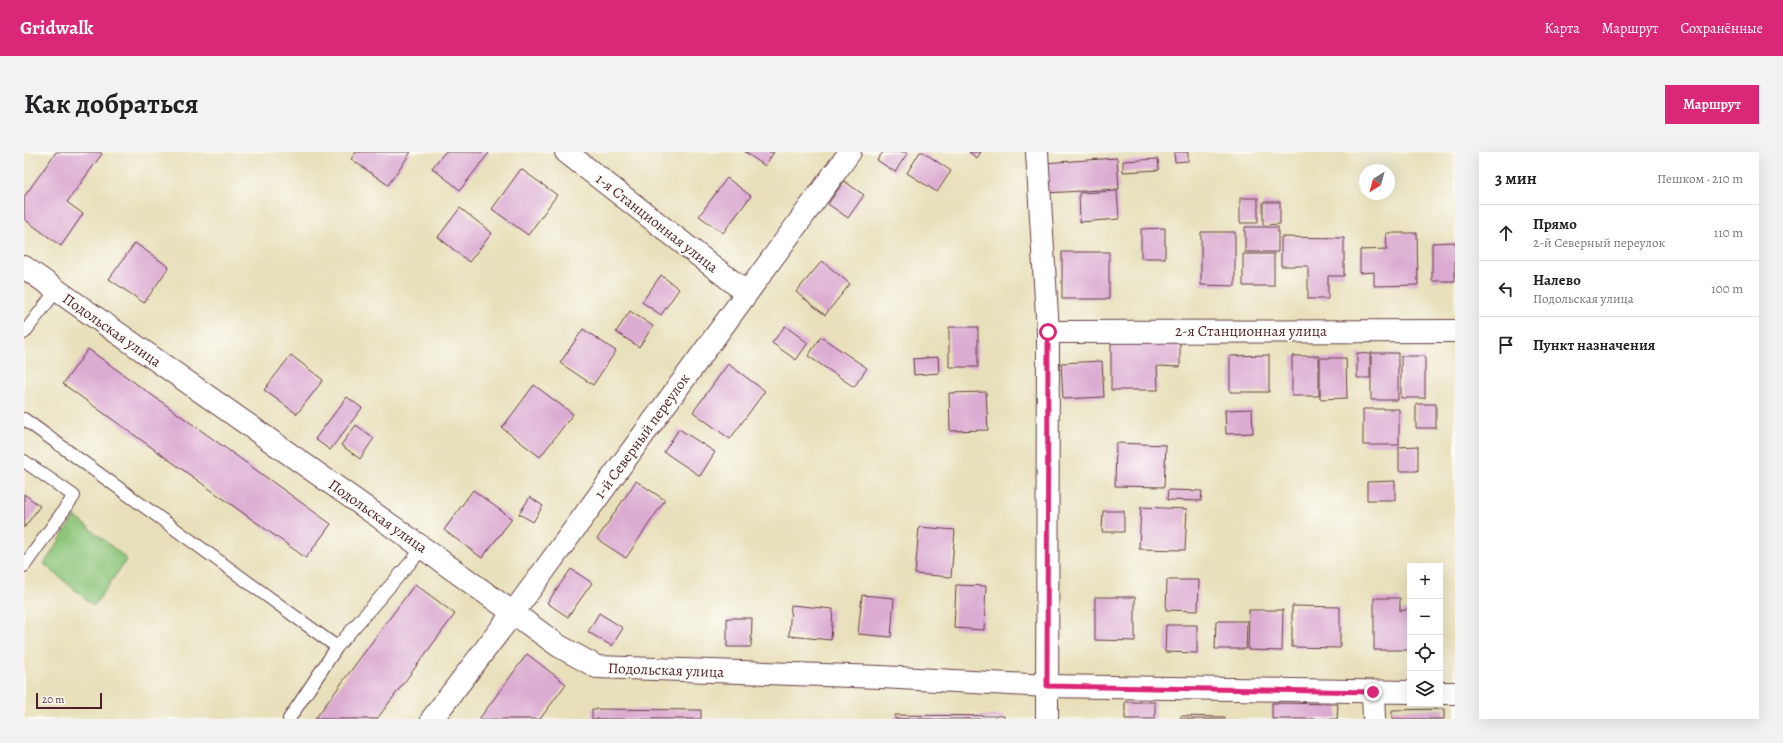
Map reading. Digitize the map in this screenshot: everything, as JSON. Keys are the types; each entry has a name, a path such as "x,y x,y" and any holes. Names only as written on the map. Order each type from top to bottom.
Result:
{"street":[{"name":"1-я Станционная улица","path":"566,152 747,294"},
{"name":"1-й Северный переулок","path":"432,719 513,613 850,152"},
{"path":"1037,152 1048,332 1047,719"},
{"name":"Подольская улица","path":"24,267 56,291 424,548 559,646 597,667 881,677 1047,686 1407,692"},
{"name":"2-я Станционная улица","path":"1048,332 1455,331"},
{"path":"1373,692 1374,719"},
{"path":"1443,692 1455,693"}],"lane":[{"path":"24,332 56,291"},
{"path":"24,419 337,647"},
{"path":"24,461 74,496 24,566"},
{"path":"288,719 337,647 424,548"}],"green space":[{"path":"75,516 127,559 94,606 44,564"}],"building":[{"path":"56,152 100,152 102,154 67,202 83,214 61,246 24,219 24,197"},
{"path":"356,152 411,152 388,185 351,159"},
{"path":"445,152 489,153 460,190 432,168"},
{"path":"745,152 774,152 765,166"},
{"path":"883,152 908,152 895,172 877,160"},
{"path":"920,152 923,152 951,171 937,192 907,173"},
{"path":"969,152 981,152 977,158"},
{"path":"1174,152 1188,152 1188,161 1175,162"},
{"path":"1117,158 1119,189 1045,193 1043,163"},
{"path":"1158,159 1159,170 1123,172 1123,161"},
{"path":"521,169 557,195 528,235 492,209"},
{"path":"727,178 751,196 723,233 699,216"},
{"path":"844,181 864,195 848,218 828,204"},
{"path":"1117,191 1119,219 1080,222 1079,193"},
{"path":"1240,198 1258,198 1258,223 1240,223"},
{"path":"1263,202 1280,202 1280,224 1263,225"},
{"path":"460,208 492,233 469,262 438,237"},
{"path":"1245,227 1278,227 1278,252 1245,252"},
{"path":"1165,228 1165,258 1141,258 1141,229"},
{"path":"1201,232 1235,232 1235,286 1201,285"},
{"path":"1386,233 1417,233 1418,285 1374,286 1374,272 1360,273 1360,250 1387,249"},
{"path":"1281,237 1344,238 1344,276 1328,276 1328,299 1308,299 1308,266 1281,266"},
{"path":"1455,242 1455,281 1432,281 1432,243"},
{"path":"135,243 169,267 144,303 109,279"},
{"path":"1062,252 1109,252 1109,299 1062,299"},
{"path":"1243,254 1274,254 1274,286 1243,286"},
{"path":"822,261 850,284 825,315 796,292"},
{"path":"661,275 679,289 661,315 642,302"},
{"path":"630,311 653,326 639,347 616,332"},
{"path":"785,326 808,343 796,360 772,343"},
{"path":"949,327 978,327 978,367 949,367"},
{"path":"583,329 616,351 593,385 560,363"},
{"path":"821,337 867,368 854,387 808,356"},
{"path":"1111,337 1180,337 1180,367 1157,366 1158,390 1111,390"},
{"path":"88,349 331,524 306,558 63,384"},
{"path":"1357,353 1370,354 1370,378 1357,378"},
{"path":"1371,353 1398,353 1398,400 1371,400"},
{"path":"291,355 323,380 297,414 264,390"},
{"path":"1269,355 1269,392 1230,392 1230,356"},
{"path":"1292,356 1319,356 1319,396 1292,396"},
{"path":"1401,356 1425,356 1425,398 1401,398"},
{"path":"938,357 939,373 914,375 913,359"},
{"path":"1320,358 1346,358 1347,398 1320,399"},
{"path":"1102,361 1104,397 1063,399 1061,363"},
{"path":"728,364 765,391 730,439 693,412"},
{"path":"534,385 573,414 540,457 502,428"},
{"path":"986,392 988,430 950,431 949,393"},
{"path":"347,397 362,408 330,450 315,439"},
{"path":"1416,404 1436,404 1436,428 1416,428"},
{"path":"1252,409 1253,433 1226,434 1225,410"},
{"path":"1363,409 1399,409 1399,445 1363,445"},
{"path":"356,425 374,438 360,459 341,445"},
{"path":"679,429 715,452 700,476 664,452"},
{"path":"1116,443 1166,445 1164,487 1115,486"},
{"path":"1418,446 1418,471 1399,471 1399,447"},
{"path":"636,481 665,500 626,558 597,539"},
{"path":"1395,481 1395,500 1367,500 1367,482"},
{"path":"473,490 512,519 482,558 444,530"},
{"path":"1168,490 1202,491 1201,501 1167,500"},
{"path":"24,494 40,506 24,528"},
{"path":"530,497 543,506 533,522 519,514"},
{"path":"1141,507 1187,509 1185,550 1139,549"},
{"path":"1103,511 1124,511 1124,532 1102,532"},
{"path":"919,527 955,530 951,577 915,574"},
{"path":"571,569 592,583 568,617 547,603"},
{"path":"1167,580 1199,580 1198,611 1166,610"},
{"path":"415,584 455,614 377,719 315,719"},
{"path":"956,585 986,586 984,630 954,628"},
{"path":"862,595 894,598 891,637 858,634"},
{"path":"1095,597 1135,597 1135,641 1095,640"},
{"path":"1374,598 1400,598 1400,611 1407,610 1407,650 1374,650"},
{"path":"791,605 833,609 831,640 789,636"},
{"path":"1292,606 1340,607 1340,648 1292,647"},
{"path":"1249,610 1283,610 1282,651 1248,650"},
{"path":"599,613 623,628 612,646 588,632"},
{"path":"727,618 752,618 751,647 727,647"},
{"path":"1216,621 1247,621 1246,649 1215,649"},
{"path":"1166,625 1197,625 1197,653 1165,652"},
{"path":"527,654 566,684 540,719 479,719"},
{"path":"1125,702 1155,702 1155,719 1125,719"},
{"path":"1272,703 1338,704 1337,719 1272,719"},
{"path":"592,709 701,710 701,719 592,719"},
{"path":"1444,709 1444,719 1392,719 1392,710"},
{"path":"895,715 1004,716 1004,719 895,719"},
{"path":"1181,716 1225,717 1225,719 1181,719"}],"route":[{"path":"1048,332 1047,686 1373,692"}]}
